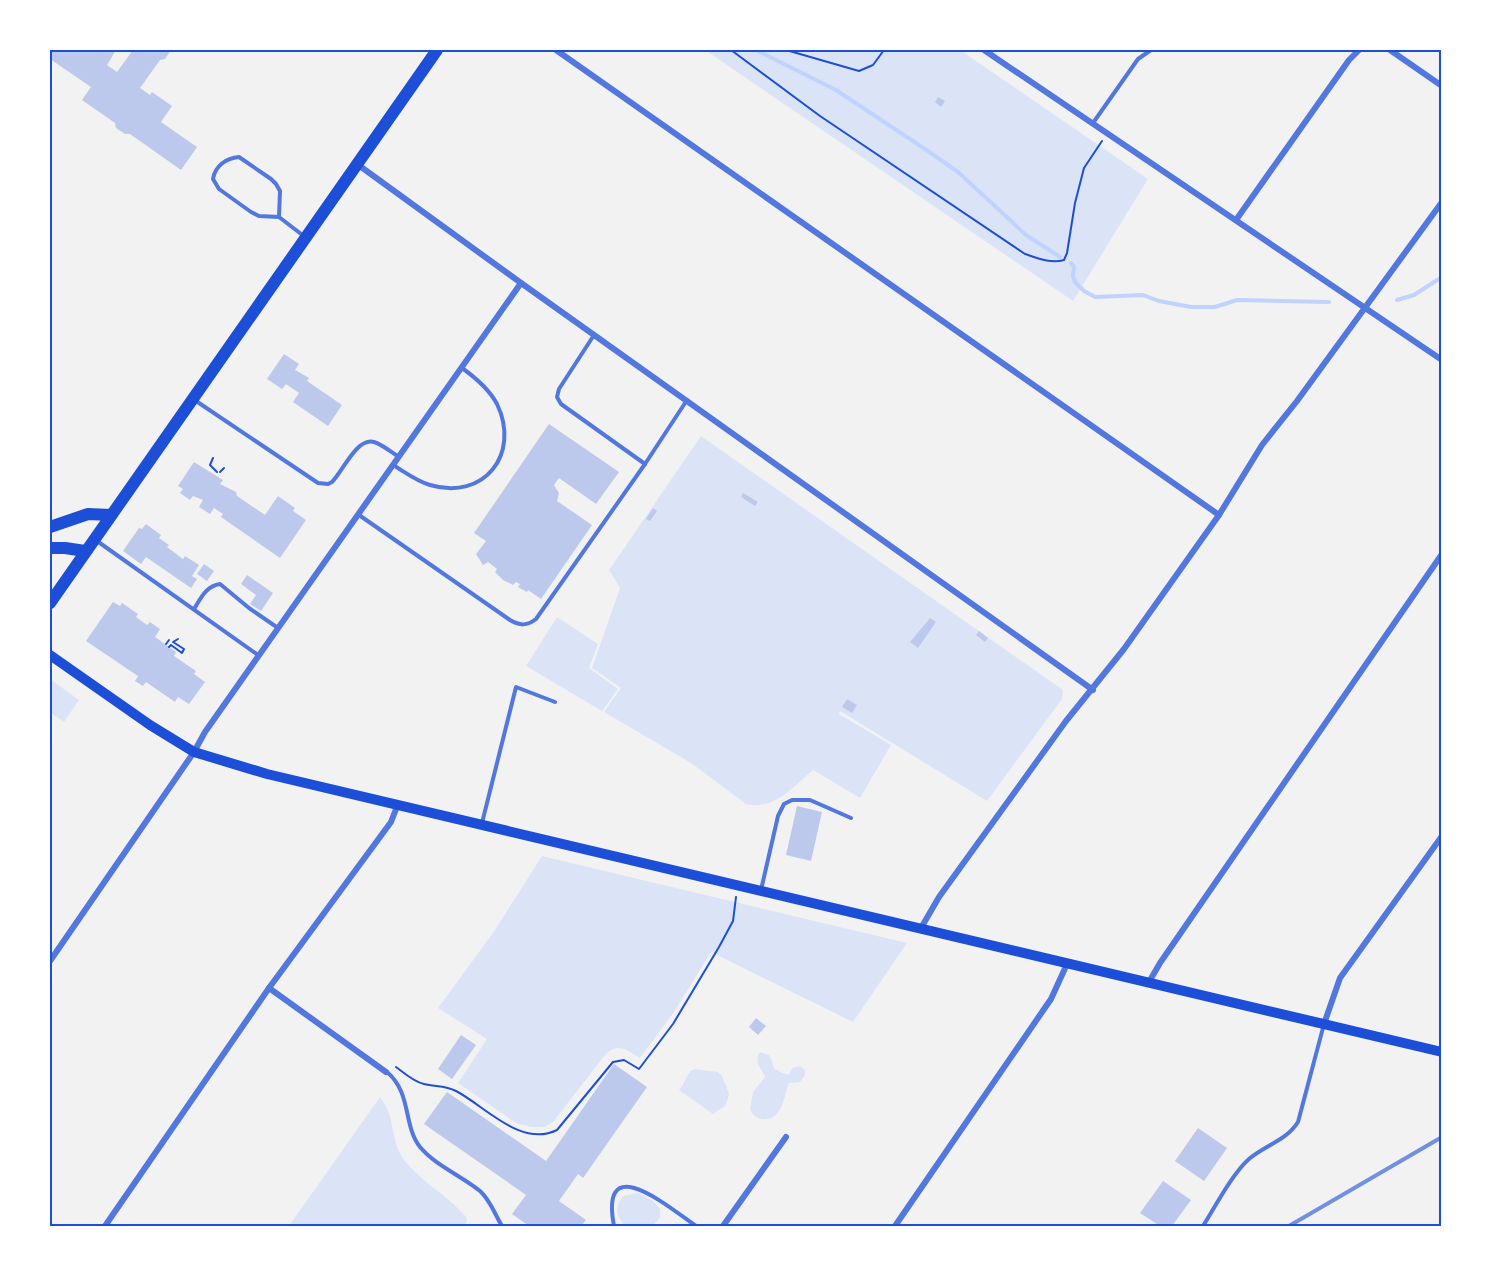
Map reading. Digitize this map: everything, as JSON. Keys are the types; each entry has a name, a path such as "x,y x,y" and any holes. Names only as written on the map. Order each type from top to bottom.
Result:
{"main road":[{"path":"50,603 437,50"},
{"path":"50,527 88,514 111,515"},
{"path":"50,548 85,552"},
{"path":"50,655 150,725 194,752 267,774 1442,1052"}],"street":[{"path":"556,50 1219,515"},
{"path":"984,50 1442,360"},
{"path":"1236,220 1359,50"},
{"path":"1390,50 1442,86"},
{"path":"357,164 1093,690"},
{"path":"921,928 939,897 1066,721 1093,690 1219,515 1262,445 1366,308 1442,202"},
{"path":"50,961 258,655 521,283"},
{"path":"1149,982 1442,554"},
{"path":"105,1227 269,988 391,822 398,804"},
{"path":"1324,1024 1340,978 1442,836"},
{"path":"895,1227 1051,999 1067,964"},
{"path":"269,988 386,1072"},
{"path":"723,1227 786,1137"}],"lane":[{"path":"1093,124 1138,59 1150,50"},
{"path":"279,218 280,191 271,178 239,157 222,162 214,173 213,179 219,189 260,216 279,218 306,237"},
{"path":"594,335 559,389 557,397 561,404 645,464"},
{"path":"393,465 420,481 442,487 469,486 479,482 495,467 504,451 505,440 501,416 488,391 462,368"},
{"path":"193,398 318,483 332,482 356,448 364,442 372,441 399,457"},
{"path":"359,515 510,620 524,625 531,623 645,464 687,400"},
{"path":"94,539 258,655"},
{"path":"194,609 207,590 220,584 278,628"},
{"path":"482,824 516,687 555,702"},
{"path":"760,890 778,816 784,804 796,799 810,800 851,818"},
{"path":"1203,1227 1244,1164 1258,1152 1289,1134 1298,1122 1324,1024"},
{"path":"386,1072 401,1091 414,1136 421,1148 480,1192 491,1205 502,1227"},
{"path":"614,1227 611,1205 613,1199 618,1190 629,1187 644,1190 696,1227"}],"path":[{"path":"730,50 839,130 1025,254 1041,260 1060,262 1064,260 1084,168 1107,134"},
{"path":"786,50 859,71 873,65 884,50"},
{"path":"213,458 210,465 219,472 224,468"},
{"path":"169,647 171,645 182,653 184,650 173,642 178,639"},
{"path":"166,645 169,640"},
{"path":"396,1067 421,1083 444,1086 458,1091 520,1131 549,1135 557,1130 613,1062 624,1060 639,1070 697,987 731,925 738,885"}],"shaded area":[{"path":"705,50 960,50 1148,179 1073,301"},
{"path":"701,436 1063,690 1062,699 987,801 840,711 839,714 891,745 860,798 813,770 791,790 774,801 766,804 746,804 691,763 604,712 621,688 592,668 620,588 609,570"},
{"path":"557,617 598,644 589,668 618,689 602,711 526,666"},
{"path":"50,679 79,700 64,722 50,712"},
{"path":"542,856 907,943 853,1022 711,952 674,1012 640,1058 618,1048 610,1051 553,1122 544,1127 532,1127 516,1123 458,1083 487,1039 438,1008 493,933"},
{"path":"760,1052 769,1055 775,1069 788,1075 793,1068 800,1066 805,1070 805,1075 800,1082 789,1083 776,1115 766,1119 756,1117 750,1109 753,1092 765,1077 757,1059"},
{"path":"694,1069 718,1072 722,1076 729,1094 725,1106 713,1114 679,1090"},
{"path":"380,1097 389,1113 397,1146 405,1161 419,1176 460,1210 467,1218 466,1226 289,1226"},
{"path":"638,1193 653,1201 660,1209 660,1218 652,1226 626,1226 618,1215 619,1204 623,1196"}],"building":[{"path":"50,50 116,50 107,65 117,72 133,50 171,50 165,59 160,60 140,88 150,95 152,92 172,106 161,122 197,147 181,170 130,134 125,134 116,128 115,123 82,100 91,87 50,59"},
{"path":"938,97 945,101 941,107 935,102"},
{"path":"284,354 299,364 295,370 309,378 307,381 342,405 328,426 293,402 299,393 286,384 282,389 267,379"},
{"path":"549,424 619,472 596,504 559,478 554,485 559,493 557,501 592,525 541,599 528,590 527,592 518,587 520,584 516,582 513,585 503,580 495,572 497,569 488,562 483,565 476,554 486,541 474,533"},
{"path":"194,462 223,480 220,484 236,492 237,496 265,515 278,496 295,508 293,511 306,520 280,558 221,517 223,514 214,508 210,514 199,507 203,500 193,496 190,500 180,493 183,489 178,486"},
{"path":"743,493 758,502 755,506 741,497"},
{"path":"653,508 657,511 650,521 646,519"},
{"path":"146,524 161,535 159,538 169,545 167,547 183,559 185,556 199,565 192,576 197,579 191,588 146,557 141,564 123,551 139,528 142,529"},
{"path":"204,564 214,571 207,581 197,574"},
{"path":"247,575 273,593 261,611 250,604 256,595 241,584"},
{"path":"113,602 120,606 122,603 138,614 136,617 147,625 150,622 160,629 155,637 176,652 174,656 196,671 194,674 205,682 189,704 178,697 175,702 146,682 143,686 135,681 138,676 86,641"},
{"path":"930,618 936,622 918,648 910,642"},
{"path":"979,631 988,638 985,642 976,635"},
{"path":"847,699 857,705 852,713 842,707"},
{"path":"797,806 822,812 811,861 786,855"},
{"path":"756,1018 766,1026 758,1035 749,1027"},
{"path":"461,1035 476,1045 452,1079 438,1069"},
{"path":"614,1064 647,1087 583,1178 578,1174 559,1201 586,1220 581,1226 529,1226 512,1214 526,1195 424,1124 447,1092 546,1161"},
{"path":"1198,1128 1227,1148 1204,1181 1175,1161"},
{"path":"1163,1181 1191,1200 1172,1226 1160,1226 1140,1213"}],"waterway":[{"path":"756,50 836,90 928,151 958,172 1026,235 1060,257"},
{"path":"1071,263 1074,267 1075,282 1095,297 1143,295 1159,301 1191,307 1215,307 1237,300 1329,302"},
{"path":"1397,300 1414,295 1442,277"}],"railway":[{"path":"1289,1226 1442,1137"}]}
